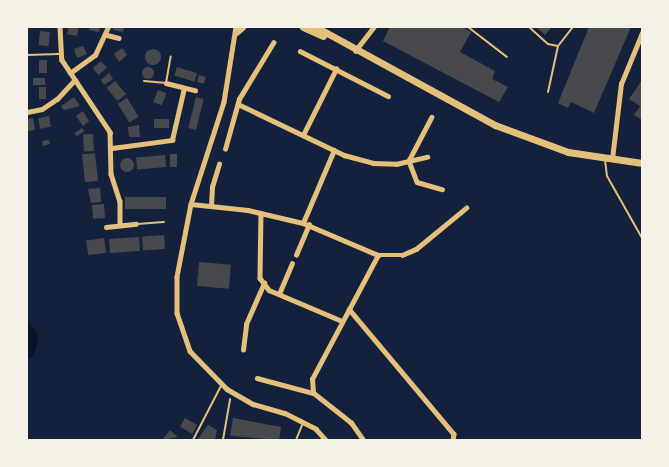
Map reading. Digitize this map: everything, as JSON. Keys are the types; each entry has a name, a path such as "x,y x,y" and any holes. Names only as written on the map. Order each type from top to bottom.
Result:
{"main road":[{"path":"303,27 355,51 495,125 568,152 642,163"},
{"path":"316,27 341,44"}],"street":[{"path":"60,27 59,54 105,122 112,148 111,174 120,201 120,225"},
{"path":"70,73 95,56 107,35 108,27"},
{"path":"355,51 374,27"},
{"path":"238,29 224,102 191,204 177,277 177,314 190,351 222,384 253,404 303,422 326,440"},
{"path":"609,158 621,84 642,33"},
{"path":"107,35 119,38"},
{"path":"225,149 238,104 252,72 273,43"},
{"path":"300,51 388,96"},
{"path":"303,135 336,69"},
{"path":"27,112 42,109 75,80"},
{"path":"166,83 195,90"},
{"path":"112,148 172,140 184,88"},
{"path":"238,104 334,150 373,163 409,161 427,157"},
{"path":"432,117 409,161 417,182 442,189"},
{"path":"296,255 334,150"},
{"path":"211,206 212,188 219,164"},
{"path":"191,204 261,213 306,224 378,255 402,255 416,249 466,207"},
{"path":"243,350 246,324 264,283 258,256 261,213"},
{"path":"106,227 136,224"},
{"path":"313,393 312,379 378,255"},
{"path":"279,294 292,264"},
{"path":"264,283 279,294 342,321"},
{"path":"348,309 454,434 453,440"},
{"path":"257,378 313,393 351,423 363,440"}],"lane":[{"path":"468,27 507,57"},
{"path":"529,27 548,44 558,46"},
{"path":"548,92 558,46 573,27"},
{"path":"27,55 59,54"},
{"path":"144,81 166,83 171,56"},
{"path":"609,158 607,176 642,238"},
{"path":"136,224 164,222"},
{"path":"193,440 222,384"},
{"path":"296,440 303,422"}],"path":[{"path":"223,440 232,392"}],"water":[{"path":"27,320 37,333 38,341 34,355 27,360"}],"building":[{"path":"69,27 79,27 77,36 67,34"},
{"path":"90,27 100,27 99,32 89,30"},
{"path":"113,27 124,27 123,32 113,30"},
{"path":"390,27 462,27 471,32 460,52 495,71 492,79 508,87 499,102 383,41"},
{"path":"536,27 552,27 545,35"},
{"path":"589,27 631,27 594,113 571,102 568,108 558,103"},
{"path":"40,31 50,32 48,46 39,45"},
{"path":"83,46 87,54 77,58 74,49"},
{"path":"122,48 127,55 119,62 114,54"},
{"path":"153,49 159,51 161,57 159,63 153,65 147,63 145,57 147,51"},
{"path":"39,60 47,60 47,73 39,73"},
{"path":"101,61 107,68 99,75 93,68"},
{"path":"150,67 154,73 150,79 146,79 142,71"},
{"path":"177,67 197,73 194,82 174,76"},
{"path":"109,73 113,79 104,85 101,80"},
{"path":"199,75 206,77 204,84 197,82"},
{"path":"33,78 45,78 45,85 33,85"},
{"path":"642,80 642,120 634,115 640,106 629,99"},
{"path":"115,81 126,94 118,101 107,88"},
{"path":"39,87 46,87 46,99 39,99"},
{"path":"158,90 166,93 162,105 153,102"},
{"path":"74,97 80,106 64,110 61,106"},
{"path":"196,97 204,99 196,130 188,128"},
{"path":"127,98 139,117 129,122 118,104"},
{"path":"83,111 89,121 83,126 76,116"},
{"path":"49,116 51,127 40,129 38,118"},
{"path":"33,118 35,130 28,131 27,119"},
{"path":"154,119 169,119 169,128 154,128"},
{"path":"139,125 140,137 129,137 128,127"},
{"path":"82,128 84,131 77,136 75,133"},
{"path":"93,134 94,151 84,152 83,135"},
{"path":"49,140 50,144 43,146 42,141"},
{"path":"95,153 98,181 85,182 82,154"},
{"path":"170,154 177,154 177,167 170,167"},
{"path":"165,155 166,167 137,169 136,158"},
{"path":"124,158 130,158 134,165 130,172 124,172 120,168 120,162"},
{"path":"100,188 101,202 91,203 88,189"},
{"path":"125,197 166,197 166,209 125,209"},
{"path":"104,204 105,218 93,219 92,205"},
{"path":"164,235 165,249 143,251 142,237"},
{"path":"139,237 140,251 110,253 109,239"},
{"path":"104,238 106,253 88,255 86,241"},
{"path":"199,262 231,265 229,289 197,286"},
{"path":"185,418 197,425 192,434 180,427"},
{"path":"233,418 281,427 279,440 230,436"},
{"path":"208,425 217,430 215,440 197,440"},
{"path":"170,430 178,437 162,440"}]}
